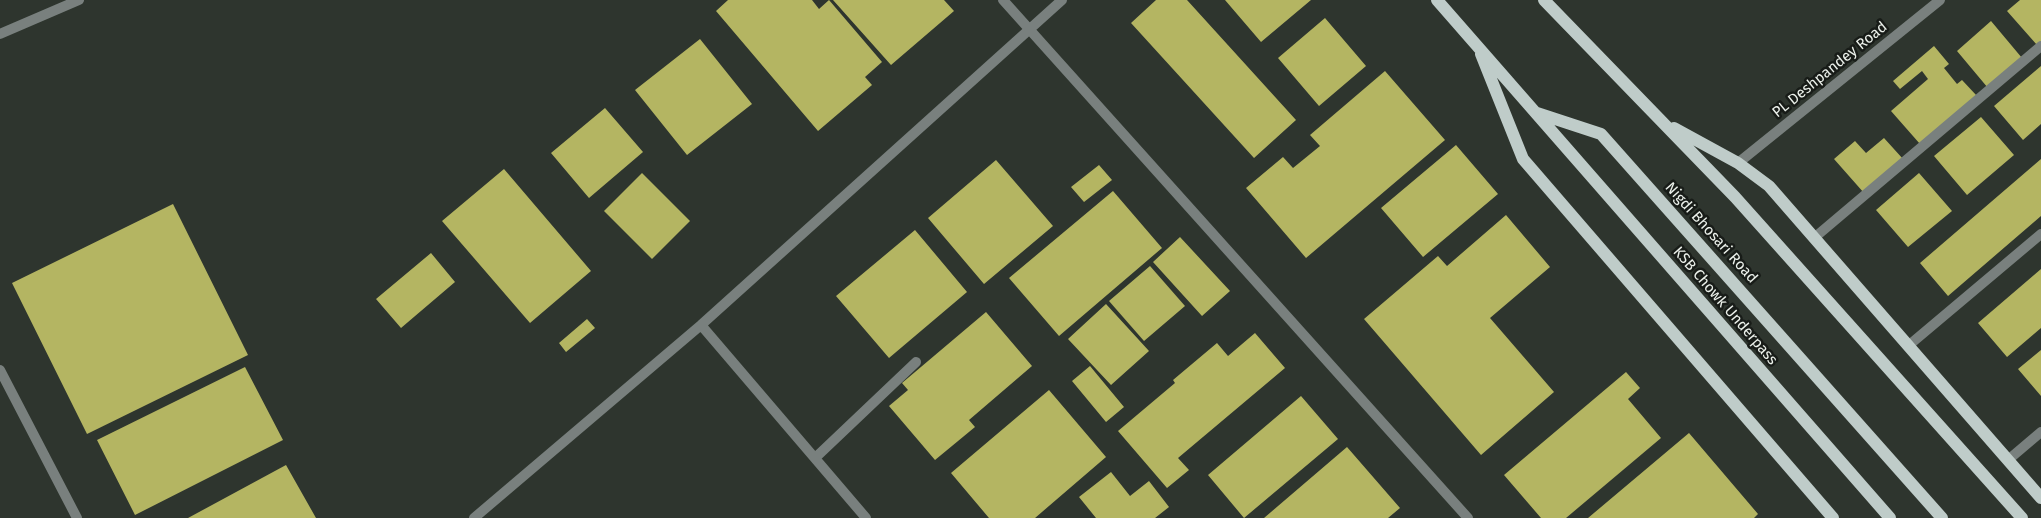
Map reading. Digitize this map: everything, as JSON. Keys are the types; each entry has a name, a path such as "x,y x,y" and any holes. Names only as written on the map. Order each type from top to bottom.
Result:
{"main road":[{"path":"1437,0 1537,113"},
{"path":"1544,0 1734,197 2022,518"},
{"path":"1478,47 1522,159 1833,518"},
{"name":"KSB Chowk Underpass","path":"1537,113 1890,518"},
{"name":"Nigdi Bhosari Road","path":"1537,113 1601,134 1942,518"},
{"path":"1663,122 1738,163 1769,186 2041,498"}],"street":[{"path":"0,34 79,0"},
{"path":"1003,0 1468,518"},
{"path":"474,518 701,325 1062,0"},
{"name":"PL Deshpandey Road","path":"1738,163 1940,0"},
{"path":"1814,238 2041,46"},
{"path":"1908,346 2041,234"},
{"path":"701,325 816,457 866,518"},
{"path":"816,457 916,362"},
{"path":"0,370 77,518"},
{"path":"2008,460 2041,432"}],"building":[{"path":"728,0 812,0 819,9 829,0 882,62 865,77 872,85 818,131 716,11"},
{"path":"833,0 944,0 954,11 891,65"},
{"path":"1156,0 1187,0 1296,120 1254,158 1131,23"},
{"path":"1225,0 1311,0 1261,42"},
{"path":"2020,0 2041,0 2041,42 2037,45 2007,11"},
{"path":"1325,18 1366,66 1319,106 1278,58"},
{"path":"1991,21 2022,58 1988,88 1957,51"},
{"path":"700,39 752,104 687,155 635,90"},
{"path":"1934,46 1949,64 1944,68 1957,84 1962,80 1977,96 1920,144 1891,111 1928,79 1922,71 1900,89 1893,81"},
{"path":"2041,66 2041,124 2023,140 1994,106"},
{"path":"1385,71 1445,140 1306,258 1246,188 1283,157 1293,168 1320,146 1310,135"},
{"path":"605,108 643,152 589,198 551,153"},
{"path":"1981,117 2014,155 1967,195 1934,156"},
{"path":"1884,138 1903,159 1864,193 1834,159 1855,141 1866,153"},
{"path":"1456,145 1498,194 1423,257 1381,208"},
{"path":"2041,159 2041,216 1948,296 1920,263"},
{"path":"996,160 1053,226 984,284 928,218"},
{"path":"1099,165 1112,180 1084,202 1071,187"},
{"path":"504,169 591,271 530,323 442,221"},
{"path":"642,173 690,221 652,259 604,211"},
{"path":"1919,173 1952,211 1908,247 1876,210"},
{"path":"1113,191 1162,248 1059,336 1009,278"},
{"path":"173,204 248,355 87,434 12,283"},
{"path":"1506,215 1550,267 1490,318 1554,392 1481,455 1364,319 1438,256 1447,266"},
{"path":"915,230 967,292 889,358 836,296"},
{"path":"1180,237 1230,291 1202,316 1153,262"},
{"path":"431,253 455,282 401,328 376,299"},
{"path":"1150,266 1185,306 1144,341 1109,301"},
{"path":"2041,269 2041,328 2007,357 1978,323"},
{"path":"1106,304 1149,351 1111,385 1068,339"},
{"path":"986,312 1032,366 969,420 975,427 935,460 889,406 908,390 902,383"},
{"path":"587,319 595,328 566,352 559,343"},
{"path":"1255,333 1285,368 1178,458 1189,470 1167,488 1118,431 1175,383 1173,380 1217,343 1228,356"},
{"path":"2041,350 2041,396 2018,369"},
{"path":"1090,366 1124,407 1106,422 1072,381"},
{"path":"245,367 283,440 135,515 97,440"},
{"path":"1626,372 1640,388 1628,399 1661,438 1566,518 1541,518 1504,475"},
{"path":"1049,390 1106,457 1035,518 989,518 951,473"},
{"path":"1301,396 1338,439 1244,518 1208,475"},
{"path":"1689,433 1758,514 1754,518 1588,518"},
{"path":"1347,447 1400,508 1388,518 1264,518"},
{"path":"286,465 316,518 188,518"},
{"path":"1111,472 1130,496 1149,481 1169,507 1155,518 1096,518 1079,497"}]}
